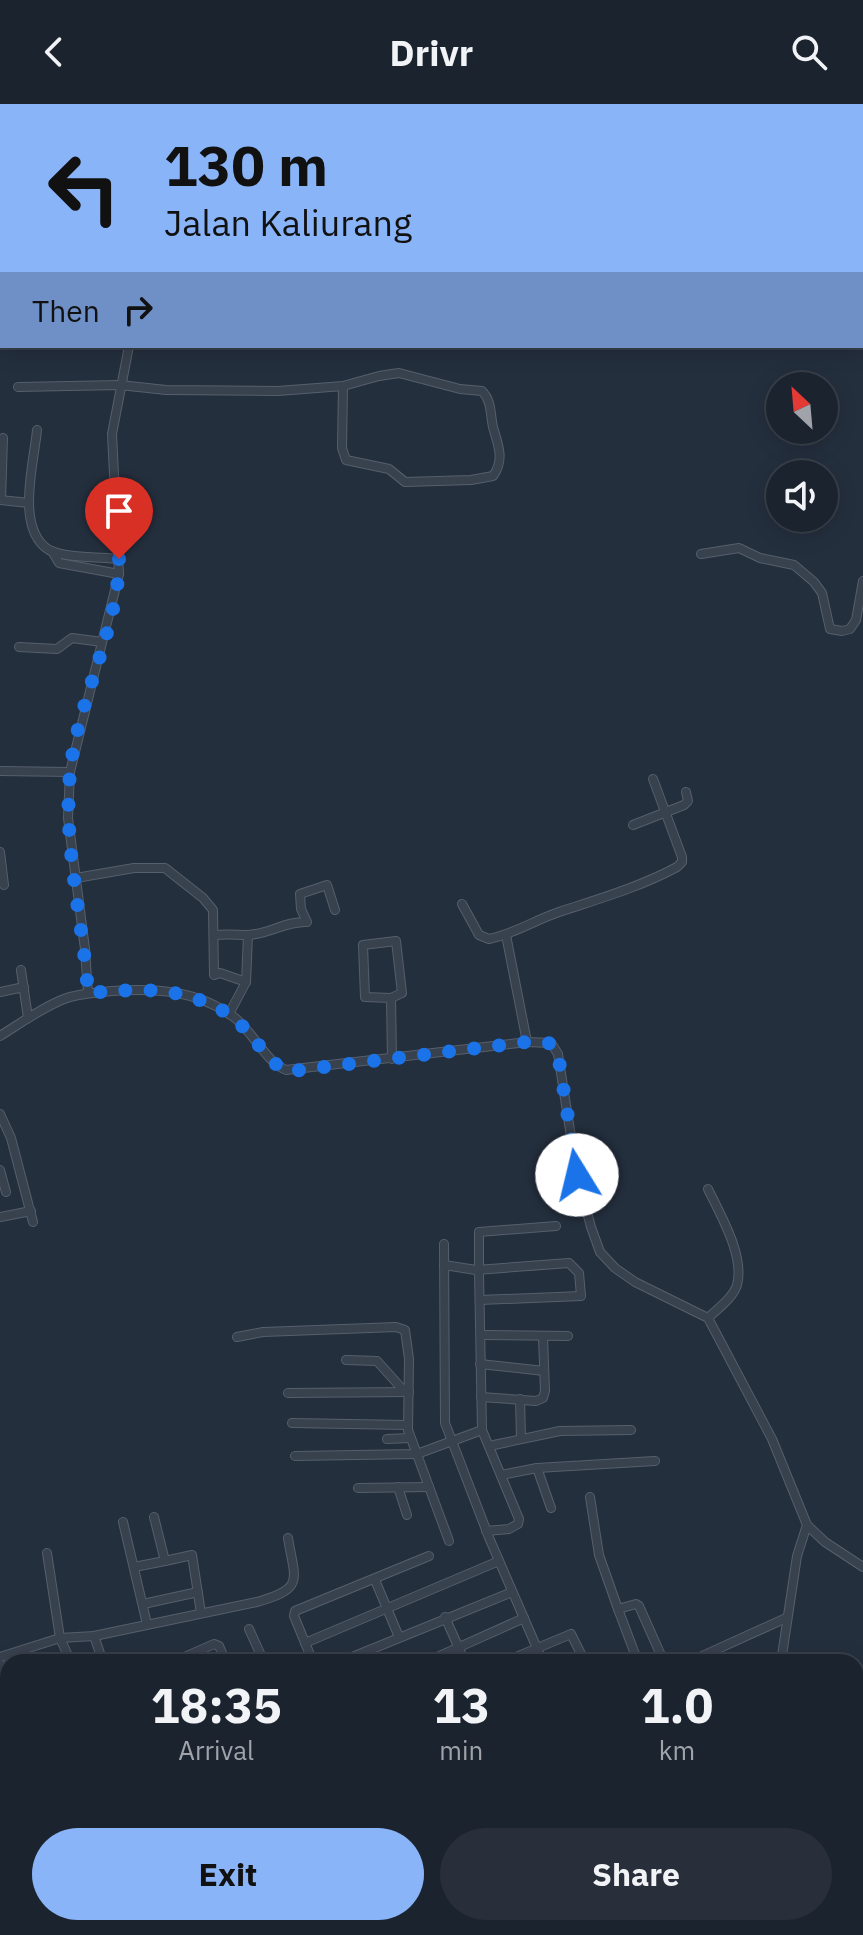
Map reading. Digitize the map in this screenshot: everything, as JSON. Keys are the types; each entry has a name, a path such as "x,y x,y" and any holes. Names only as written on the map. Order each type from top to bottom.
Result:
{"street":[{"path":"88,993 68,818 70,772 119,574 112,455 120,385 129,348"},
{"path":"18,387 120,385 166,390 278,391 343,386 399,373 460,389 482,391 491,408 500,446 499,469 493,476 471,480 405,482 389,469 346,460 342,448 343,386"},
{"path":"37,430 29,503 31,528 59,563 119,574"},
{"path":"3,438 0,500 29,503"},
{"path":"701,554 739,548 760,558 794,565 807,574 822,593 827,622 834,631 850,629 856,620 863,581"},
{"path":"52,551 119,559"},
{"path":"19,647 57,649 72,638 102,642"},
{"path":"0,771 70,772"},
{"path":"462,904 486,940 506,935 679,866 682,857 653,779"},
{"path":"633,825 687,803 686,792"},
{"path":"0,852 4,885"},
{"path":"76,878 134,868 168,868 211,906 215,916 214,975 220,973 246,982"},
{"path":"215,935 248,935 292,922 307,922 301,909 300,894 317,887 327,885 335,910"},
{"path":"229,1014 246,982 248,935"},
{"path":"506,935 527,1042"},
{"path":"396,941 402,993 391,998 365,997 363,945 396,941"},
{"path":"21,970 28,1018"},
{"path":"0,992 24,987"},
{"path":"0,1036 63,1000 88,993 159,989 194,997 229,1014 283,1069 548,1042 557,1050 580,1188 600,1252 635,1282 708,1318 772,1439 807,1525 825,1542 863,1567"},
{"path":"391,998 392,1059"},
{"path":"0,1114 11,1138 33,1222"},
{"path":"0,1170 6,1192"},
{"path":"708,1189 731,1239 737,1278 733,1293 708,1318"},
{"path":"0,1217 31,1211"},
{"path":"486,1531 509,1529 519,1523 482,1430 479,1232 556,1226"},
{"path":"444,1244 443,1408 450,1440 540,1654"},
{"path":"444,1265 478,1270 569,1263 579,1273 581,1296 480,1300"},
{"path":"237,1337 263,1332 402,1328 407,1332 407,1425 449,1541"},
{"path":"481,1335 568,1336"},
{"path":"481,1397 536,1401 543,1398 543,1337"},
{"path":"346,1360 377,1361 407,1392"},
{"path":"480,1364 544,1371"},
{"path":"288,1393 407,1392"},
{"path":"520,1399 521,1438"},
{"path":"292,1423 407,1425"},
{"path":"295,1456 417,1454 482,1430"},
{"path":"489,1446 560,1431 631,1430"},
{"path":"387,1439 410,1438"},
{"path":"501,1475 537,1468 655,1461"},
{"path":"537,1468 551,1508"},
{"path":"398,1487 407,1515"},
{"path":"358,1488 429,1487"},
{"path":"590,1497 599,1555 635,1654"},
{"path":"154,1517 165,1561"},
{"path":"123,1522 147,1624"},
{"path":"782,1654 797,1556 807,1525"},
{"path":"9,1654 60,1638 94,1636 279,1595 292,1586 295,1579 288,1538"},
{"path":"47,1553 60,1638 67,1654"},
{"path":"134,1567 192,1555 201,1613"},
{"path":"310,1654 294,1616 295,1611 429,1556"},
{"path":"305,1643 499,1561"},
{"path":"375,1580 399,1637"},
{"path":"143,1604 198,1592"},
{"path":"359,1654 512,1592"},
{"path":"618,1609 636,1604 639,1606 660,1654"},
{"path":"445,1617 461,1654"},
{"path":"444,1654 524,1618"},
{"path":"707,1654 786,1618"},
{"path":"249,1629 260,1654"},
{"path":"523,1654 572,1634 581,1654"},
{"path":"94,1636 100,1654"},
{"path":"192,1654 215,1644 221,1654"}],"route":[{"path":"119,559 112,605 70,772 69,837 88,993 159,989 194,997 240,1022 273,1061 286,1070 527,1042 551,1043 558,1054 577,1175"}]}
